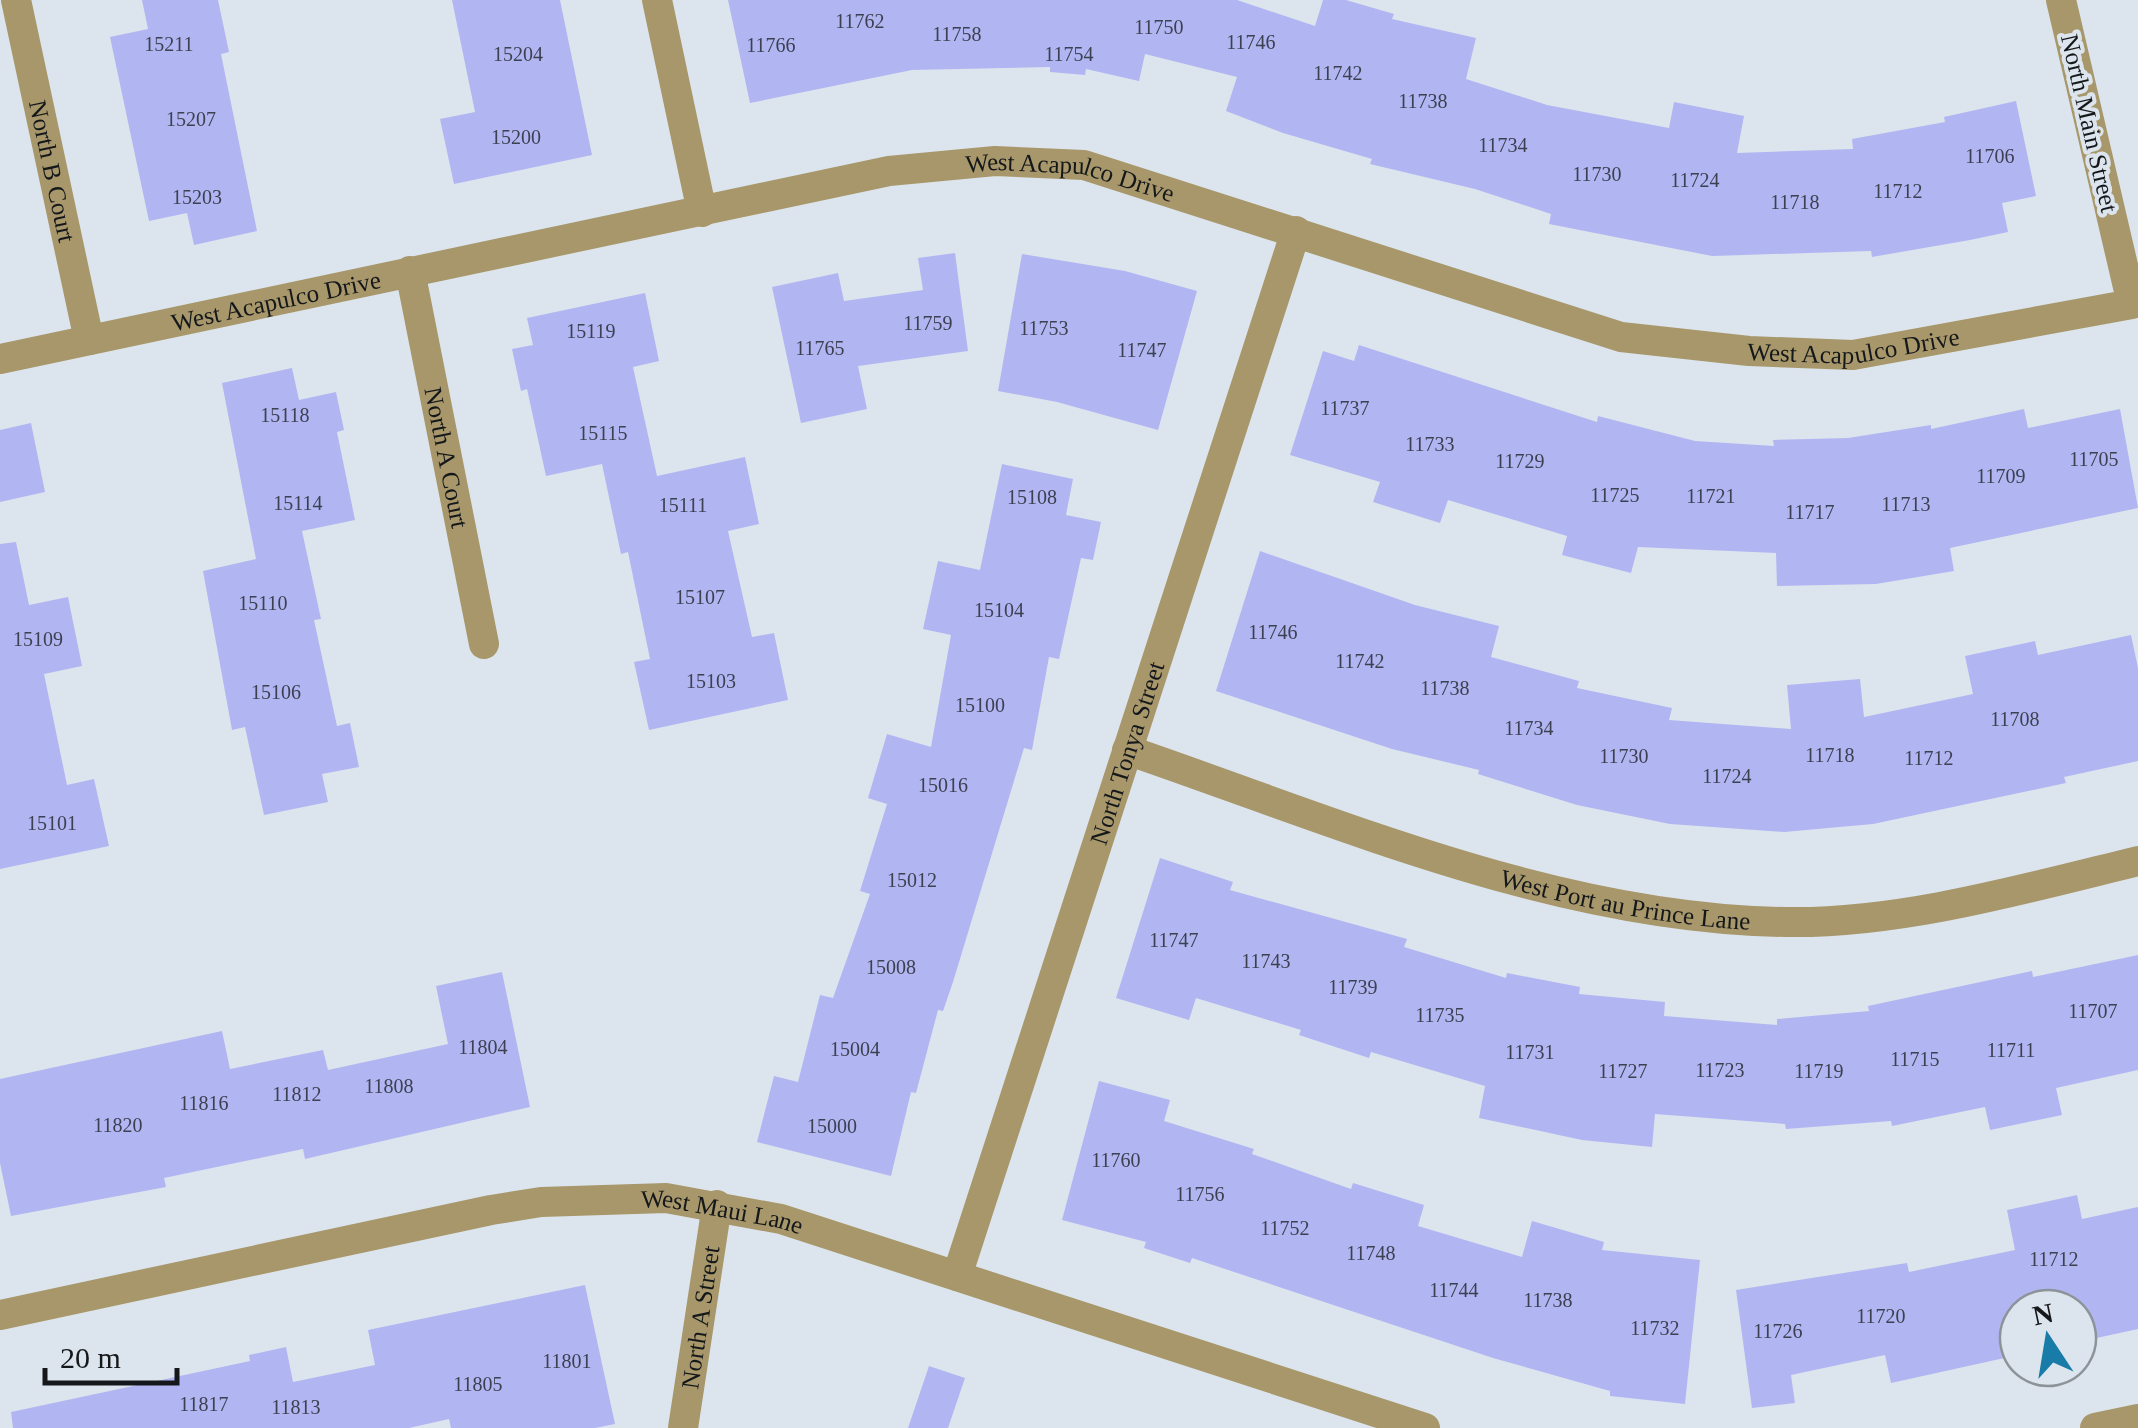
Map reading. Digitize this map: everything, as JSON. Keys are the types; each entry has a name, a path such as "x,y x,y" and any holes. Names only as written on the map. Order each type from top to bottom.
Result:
{"street":[{"name":"North B Court","path":"16,0 90,340"},
{"path":"657,0 702,212"},
{"name":"North Main Street","path":"2061,0 2132,304"},
{"name":"West Acapulco Drive","path":"0,359 889,171 995,161 1084,165 1621,338 1749,351 1853,355 2132,304"},
{"name":"North Tonya Street","path":"957,1276 1296,231"},
{"name":"North A Court","path":"410,272 484,644"},
{"name":"West Port au Prince Lane","path":"1128,750 1471,868 1674,916 1790,922 1912,910 2138,861"},
{"name":"West Maui Lane","path":"0,1316 541,1202 666,1198 717,1204 782,1219 1426,1428"},
{"name":"North A Street","path":"684,1428 717,1204"},
{"path":"2095,1428 2138,1419"}],"building":[{"path":"142,0 218,0 229,52 221,54 257,231 194,245 187,213 149,221 110,37 148,29"},
{"path":"452,0 560,0 592,155 454,184 440,119 475,112"},
{"path":"728,0 1237,0 1315,26 1323,0 1346,0 1394,14 1392,19 1476,38 1466,79 1547,105 1669,128 1674,102 1744,116 1737,153 1853,149 1852,139 1945,122 1944,117 2016,101 2036,196 2002,203 2008,232 1970,240 1872,257 1871,251 1712,256 1549,224 1551,214 1475,189 1370,164 1372,159 1283,133 1226,111 1237,77 1145,54 1139,81 1086,69 1085,75 1050,72 1050,67 912,70 750,103"},
{"path":"955,253 968,351 858,366 867,409 801,423 772,287 838,273 844,301 923,290 918,258"},
{"path":"1022,254 1125,271 1197,291 1158,430 1057,402 998,391"},
{"path":"645,293 659,361 633,367 657,476 745,457 759,524 728,531 752,637 774,633 788,700 649,730 634,662 650,659 628,552 621,554 602,464 546,476 527,389 521,391 512,349 533,345 527,318"},
{"path":"1359,345 1597,422 1598,416 1695,441 1774,446 1773,440 1848,438 1931,425 1931,429 2024,409 2028,428 2120,409 2138,508 1950,548 1954,571 1876,584 1777,586 1776,553 1638,547 1631,573 1562,555 1567,536 1448,500 1440,523 1373,502 1380,482 1290,455 1323,351 1354,361"},
{"path":"292,368 299,400 336,392 344,430 337,432 355,520 302,531 321,619 314,620 337,726 350,723 359,767 322,774 328,802 264,815 245,727 232,730 203,571 256,559 222,383"},
{"path":"31,423 45,492 0,502 0,430"},
{"path":"1002,464 1073,479 1066,515 1101,522 1093,560 1081,558 1059,659 1049,657 1032,750 1024,748 953,982 943,1011 938,1010 916,1093 911,1092 891,1176 757,1142 774,1076 798,1082 820,995 833,998 870,894 860,891 887,804 868,798 887,734 931,747 951,635 923,629 938,561 980,570"},
{"path":"16,542 29,605 68,597 82,666 44,674 67,785 94,779 109,846 0,869 0,544"},
{"path":"1260,551 1415,605 1499,626 1491,657 1579,681 1577,688 1672,708 1669,720 1791,729 1787,685 1860,679 1864,717 1973,694 1965,656 2035,641 2038,655 2131,635 2138,668 2138,761 2064,777 2066,783 1873,824 1784,832 1670,824 1577,805 1478,774 1479,770 1392,749 1216,691"},
{"path":"1160,858 1233,882 1230,890 1407,939 1404,947 1506,978 1507,973 1580,987 1579,994 1665,1002 1664,1016 1777,1025 1777,1019 1869,1011 1868,1006 2032,971 2033,977 2138,955 2138,1070 2056,1088 2062,1115 1990,1130 1985,1107 1892,1126 1891,1121 1786,1129 1785,1124 1655,1114 1652,1147 1582,1140 1479,1118 1485,1086 1371,1052 1369,1058 1299,1035 1301,1030 1196,998 1189,1020 1116,998"},
{"path":"502,972 530,1107 305,1159 303,1149 164,1178 166,1187 11,1216 0,1163 0,1079 222,1031 230,1069 323,1050 328,1070 448,1044 436,986"},
{"path":"1099,1081 1170,1100 1164,1121 1254,1149 1252,1154 1351,1189 1353,1183 1424,1205 1418,1226 1522,1257 1532,1221 1604,1242 1602,1250 1700,1260 1685,1404 1610,1396 1610,1391 1493,1358 1192,1258 1190,1263 1144,1248 1146,1242 1062,1220"},
{"path":"2077,1195 2082,1219 2138,1207 2138,1329 2098,1338 2098,1288 1998,1288 1998,1359 1891,1383 1885,1355 1791,1375 1795,1403 1752,1408 1736,1290 1907,1263 1909,1272 2015,1250 2007,1210"},
{"path":"585,1285 615,1424 595,1428 451,1428 449,1419 409,1428 13,1428 11,1412 250,1361 249,1355 286,1347 293,1382 375,1365 368,1330"},
{"path":"929,1366 965,1378 948,1428 908,1428"}]}
